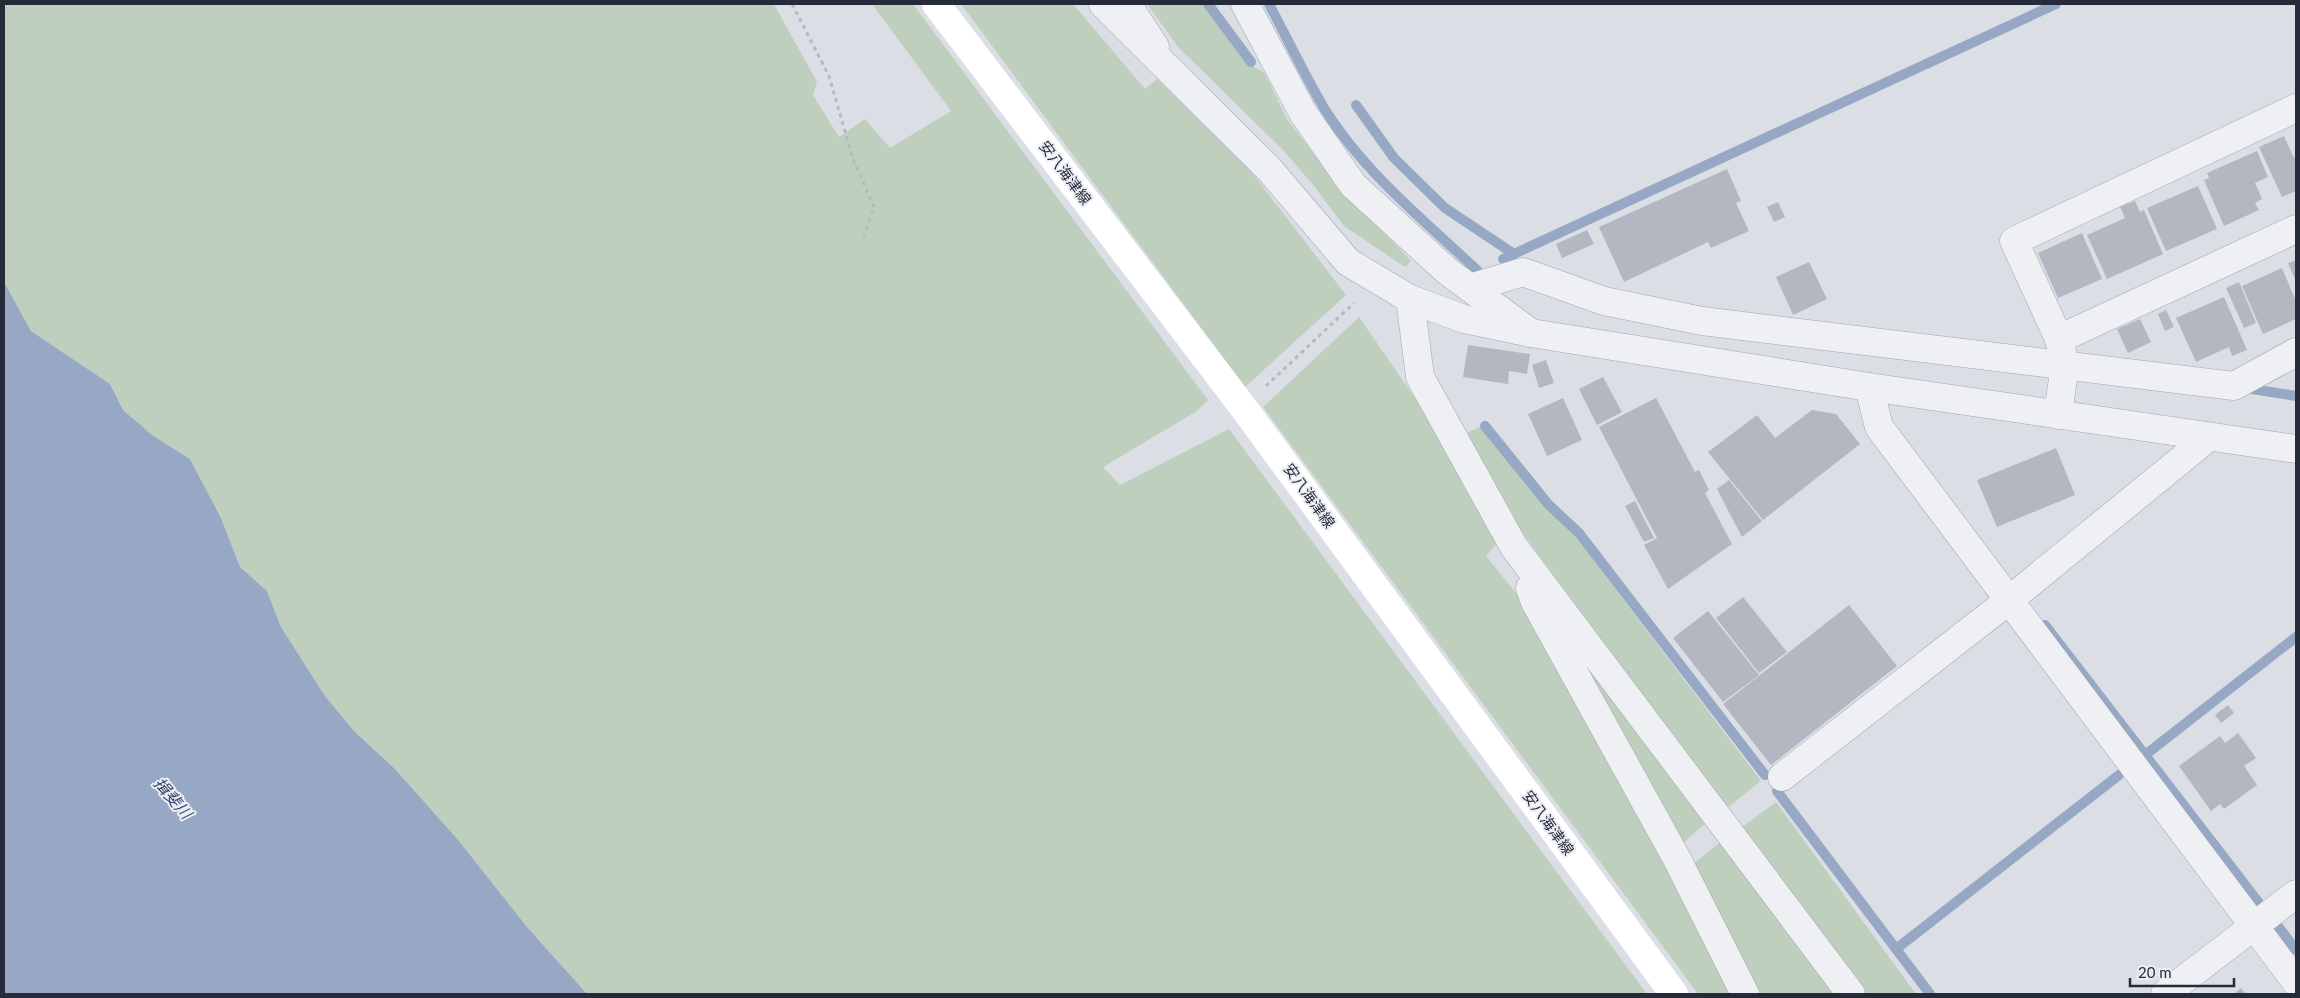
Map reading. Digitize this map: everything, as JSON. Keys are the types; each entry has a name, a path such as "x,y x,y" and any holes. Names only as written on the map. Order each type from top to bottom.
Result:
{"main road":[{"name":"安八海津線","path":"936,4 1243,408 1674,994"}],"street":[{"path":"1103,4 1167,65 1270,169 1348,262 1410,299 1464,319 1531,333 1869,387 2296,449"},
{"path":"1126,4 1167,65"},
{"path":"1245,4 1303,113 1353,185 1447,271 1531,333"},
{"path":"2058,415 2062,352 2014,241 2296,108"},
{"path":"2062,352 2296,229"},
{"path":"1470,288 1523,272 1604,300 1702,321 2062,352 2234,386 2296,352"},
{"path":"1410,299 1420,377 1514,547 1535,602 1677,859 1745,994"},
{"path":"1869,387 1879,427 2296,982"},
{"path":"1782,777 2008,601 2209,437"},
{"path":"1514,547 1851,994"},
{"path":"2165,994 2296,894"}],"path":[{"path":"792,4 829,76 853,159 874,207 864,236"},
{"path":"1243,408 1378,280"}],"green space":[{"path":"4,4 774,4 817,82 813,95 839,137 865,119 890,148 951,111 872,4 913,4 1208,400 1197,411 1103,467 1120,485 1229,429 1647,994 587,994 527,927 459,841 395,769 354,731 325,696 281,627 267,591 240,567 221,518 190,459 152,435 123,410 110,384 31,331 4,282"},
{"path":"961,4 1073,4 1145,89 1157,79 1250,170 1346,295 1245,387"},
{"path":"1147,4 1203,4 1248,64 1264,72 1287,119 1338,185 1411,261 1405,267 1344,226 1314,186 1283,150 1178,47"},
{"path":"1359,317 1437,430 1499,541 1486,556 1529,609 1732,994 1698,994 1263,407"},
{"path":"1481,426 1544,505 1573,533 1761,781 1726,809 1519,528 1467,433"},
{"path":"1558,621 1709,820 1681,845"},
{"path":"1776,802 1916,994 1864,994 1741,828"},
{"path":"1724,839 1836,994 1761,994 1692,865"}],"water":[{"name":"揖斐川","path":"4,282 31,331 110,384 123,410 152,435 190,459 221,518 240,567 267,591 281,627 325,696 354,731 395,769 459,841 527,927 587,994 4,994"}],"building":[{"path":"2284,136 2294,158 2296,156 2296,191 2282,197 2259,147"},
{"path":"2257,151 2268,177 2255,183 2262,199 2255,203 2259,210 2224,226 2204,180 2209,178 2207,173"},
{"path":"1727,169 1741,201 1736,203 1749,231 1711,248 1708,242 1624,282 1599,227"},
{"path":"2198,186 2217,229 2166,251 2147,208"},
{"path":"2135,201 2140,212 2144,210 2163,254 2107,279 2087,235 2125,218 2120,207"},
{"path":"1778,202 1785,217 1774,222 1767,207"},
{"path":"1587,230 1594,244 1562,258 1556,244"},
{"path":"2082,233 2102,279 2058,298 2038,253"},
{"path":"2296,260 2296,282 2288,263"},
{"path":"1809,262 1827,299 1793,315 1776,277"},
{"path":"2282,268 2296,301 2296,319 2263,334 2242,286"},
{"path":"2239,282 2256,323 2244,328 2226,288"},
{"path":"2224,297 2247,350 2232,356 2229,347 2196,362 2176,318"},
{"path":"2166,310 2174,327 2165,331 2158,314"},
{"path":"2140,319 2151,342 2128,353 2117,329"},
{"path":"1468,345 1530,354 1527,374 1509,371 1508,384 1463,377"},
{"path":"1546,360 1554,383 1539,388 1532,365"},
{"path":"1603,377 1622,412 1597,425 1579,389"},
{"path":"1563,398 1582,440 1547,456 1528,414"},
{"path":"1656,398 1695,472 1699,470 1709,490 1705,493 1732,544 1668,589 1644,545 1657,538 1599,427"},
{"path":"1812,410 1836,414 1860,444 1763,520 1708,452 1757,415 1775,438"},
{"path":"2056,448 2075,495 1997,527 1977,480"},
{"path":"1729,480 1762,521 1742,537 1717,489"},
{"path":"1635,501 1654,538 1644,542 1625,506"},
{"path":"1743,597 1787,652 1759,673 1716,618"},
{"path":"1849,605 1897,666 1771,765 1723,704"},
{"path":"1708,611 1759,675 1723,702 1673,638"},
{"path":"2228,705 2234,713 2221,723 2215,715"},
{"path":"2238,733 2256,758 2244,766 2257,785 2224,809 2220,804 2211,811 2179,766 2220,736 2225,743"},
{"path":"2241,988 2246,994 2234,994"}],"waterway":[{"path":"1208,4 1251,62"},
{"path":"1269,4 1324,108 1357,153 1395,194 1477,270"},
{"path":"1503,259 2056,4"},
{"path":"1356,105 1394,158 1445,208 1514,254"},
{"path":"2252,389 2296,396"},
{"path":"1485,426 1548,504 1579,533 1765,775"},
{"path":"2045,625 2259,903"},
{"path":"2140,759 2296,637"},
{"path":"1896,949 2119,775"},
{"path":"1777,791 1930,994"},
{"path":"2277,925 2296,950"}]}
